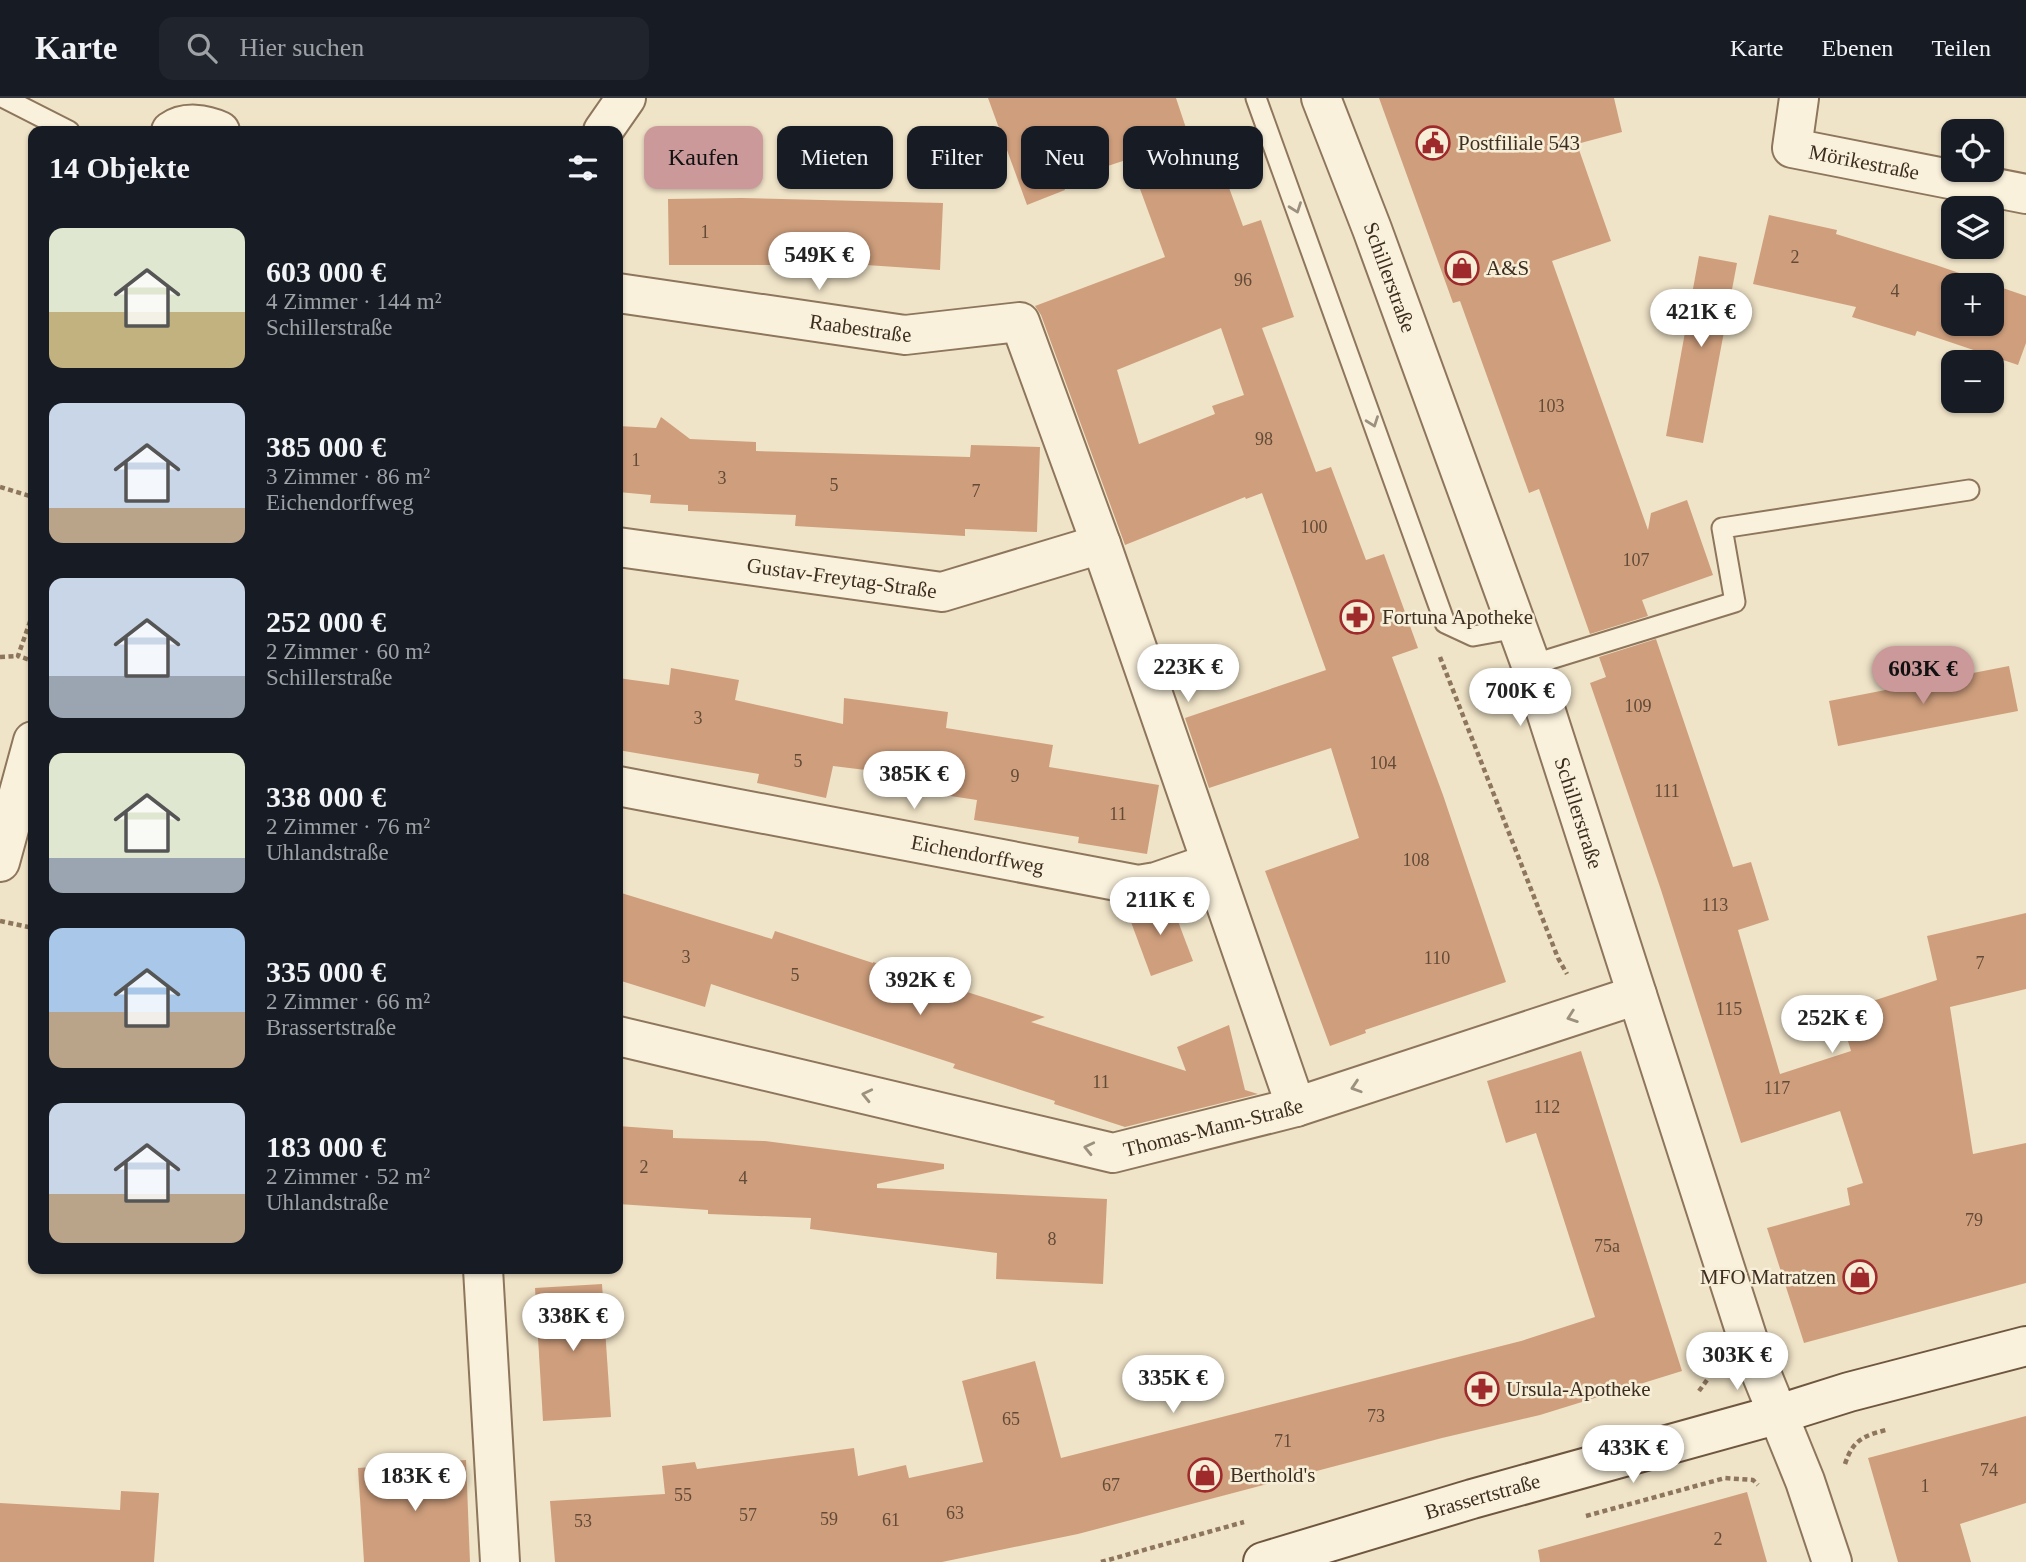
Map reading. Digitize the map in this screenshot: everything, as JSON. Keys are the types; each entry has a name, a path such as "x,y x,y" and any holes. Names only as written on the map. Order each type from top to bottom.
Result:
{"street":[{"path":"606,126 626,98"},
{"name":"Schillerstraße","path":"1321,98 1390,278 1531,665 1750,1346 1815,1506 1832,1562"},
{"name":"Mörikestraße","path":"1800,98 1792,148 2026,194"},
{"name":"Raabestraße","path":"623,294 905,335 1020,322 1101,544"},
{"path":"1101,544 1296,1107"},
{"name":"Gustav-Freytag-Straße","path":"623,548 942,592 1101,544"},
{"path":"0,862 28,759"},
{"name":"Eichendorffweg","path":"623,787 1138,885 1156,882 1211,863"},
{"name":"Thomas-Mann-Straße","path":"623,1037 1113,1153 1296,1107 1637,995"},
{"path":"483,1274 500,1562"},
{"name":"Brassertstraße","path":"1263,1562 1472,1499 1849,1392 2026,1346"}],"lane":[{"path":"4,98 59,126"},
{"path":"1256,98 1445,623 1473,636 1517,628"},
{"path":"1531,665 1735,602 1722,528 1969,490"}],"path":[{"path":"0,487 28,495"},
{"path":"18,656 28,627"},
{"path":"1438,651 1558,958 1588,1011"},
{"path":"0,657 18,656 28,659"},
{"path":"0,921 28,927"},
{"path":"1842,1473 1848,1455 1862,1437 1887,1430"},
{"path":"1725,1478 1753,1480 1764,1490"}],"building":[{"path":"988,98 1176,98 1185,126 1123,126 1123,161 1109,166 1109,126 1021,126 1021,189 1007,150 1007,126 998,126"},
{"path":"1379,98 1614,98 1622,132 1577,144 1611,241 1552,261 1648,530 1651,513 1687,500 1713,575 1642,600 1648,616 1590,634 1539,489 1529,493 1460,301 1453,303"},
{"path":"1021,189 1065,189 1027,205"},
{"path":"1140,189 1230,189 1243,226 1261,220 1294,317 1262,328 1316,472 1331,467 1366,560 1384,554 1418,648 1392,657 1443,795 1506,982 1365,1030 1366,1033 1330,1046 1265,871 1359,838 1331,748 1209,788 1185,718 1326,670 1262,493 1246,499 1245,497 1125,545 1041,315 1035,306 1165,257","holes":["1221,328 1244,395 1212,406 1215,414 1139,444 1117,370"]},
{"path":"668,199 943,203 940,270 866,265 669,265"},
{"path":"1769,215 1837,230 1836,234 1959,273 1941,273 1941,336 2004,336 2004,288 2026,296 2026,343 2018,365 2004,360 2004,350 1973,350 1917,331 1915,336 1852,317 1856,307 1753,284"},
{"path":"1699,256 1737,263 1703,443 1666,436"},
{"path":"661,417 690,439 756,442 756,451 970,457 971,445 1040,447 1037,532 965,529 965,536 795,526 796,515 688,511 688,505 650,503 651,495 623,492 623,426 656,428"},
{"path":"1656,639 1733,867 1751,862 1769,920 1738,930 1780,1074 1851,1051 1839,1012 1937,980 1927,936 2026,913 2026,989 1950,1007 1973,1154 2026,1143 2026,1283 1804,1343 1767,1228 1850,1205 1847,1188 1863,1183 1840,1111 1741,1143 1661,890 1590,683 1606,677 1599,657"},
{"path":"2009,666 2018,711 1838,746 1829,701"},
{"path":"671,668 739,680 735,700 843,724 844,698 948,712 946,728 1053,745 1049,767 1159,785 1147,854 1078,843 1079,837 974,820 977,800 937,794 939,779 833,766 826,798 757,783 759,774 623,751 623,679 669,685"},
{"path":"623,894 772,939 775,931 1045,1017 1031,1022 1186,1071 1177,1047 1229,1025 1245,1090 1258,1094 1125,1127 953,1068 955,1064 711,984 705,1007 623,982"},
{"path":"1170,900 1193,961 1151,976 1131,922 1131,908"},
{"path":"1581,1051 1682,1371 1540,1415 1442,1438 1078,1534 942,1562 555,1562 550,1501 665,1494 662,1466 695,1462 697,1469 854,1448 858,1476 906,1465 909,1478 983,1462 962,1381 1035,1361 1061,1458 1521,1341 1595,1317 1536,1133 1506,1143 1487,1081"},
{"path":"623,1126 673,1130 673,1138 765,1141 944,1164 944,1169 877,1184 877,1188 1107,1199 1103,1284 996,1279 997,1253 810,1229 811,1218 708,1214 708,1210 623,1204"},
{"path":"602,1284 611,1417 543,1421 535,1288"},
{"path":"2026,1416 2026,1503 1960,1524 1971,1562 1898,1562 1868,1458"},
{"path":"466,1460 470,1562 364,1562 358,1468"},
{"path":"121,1491 159,1493 154,1562 0,1562 0,1503 120,1510"},
{"path":"1747,1492 1767,1562 1540,1562 1538,1550"}],"place":[{"name":"Postfiliale 543","path":"1433,143"},
{"name":"A&S","path":"1462,268"},
{"name":"Fortuna Apotheke","path":"1357,617"},
{"name":"MFO Matratzen","path":"1860,1277"},
{"name":"Ursula-Apotheke","path":"1482,1389"},
{"name":"Berthold's","path":"1205,1475"}]}
